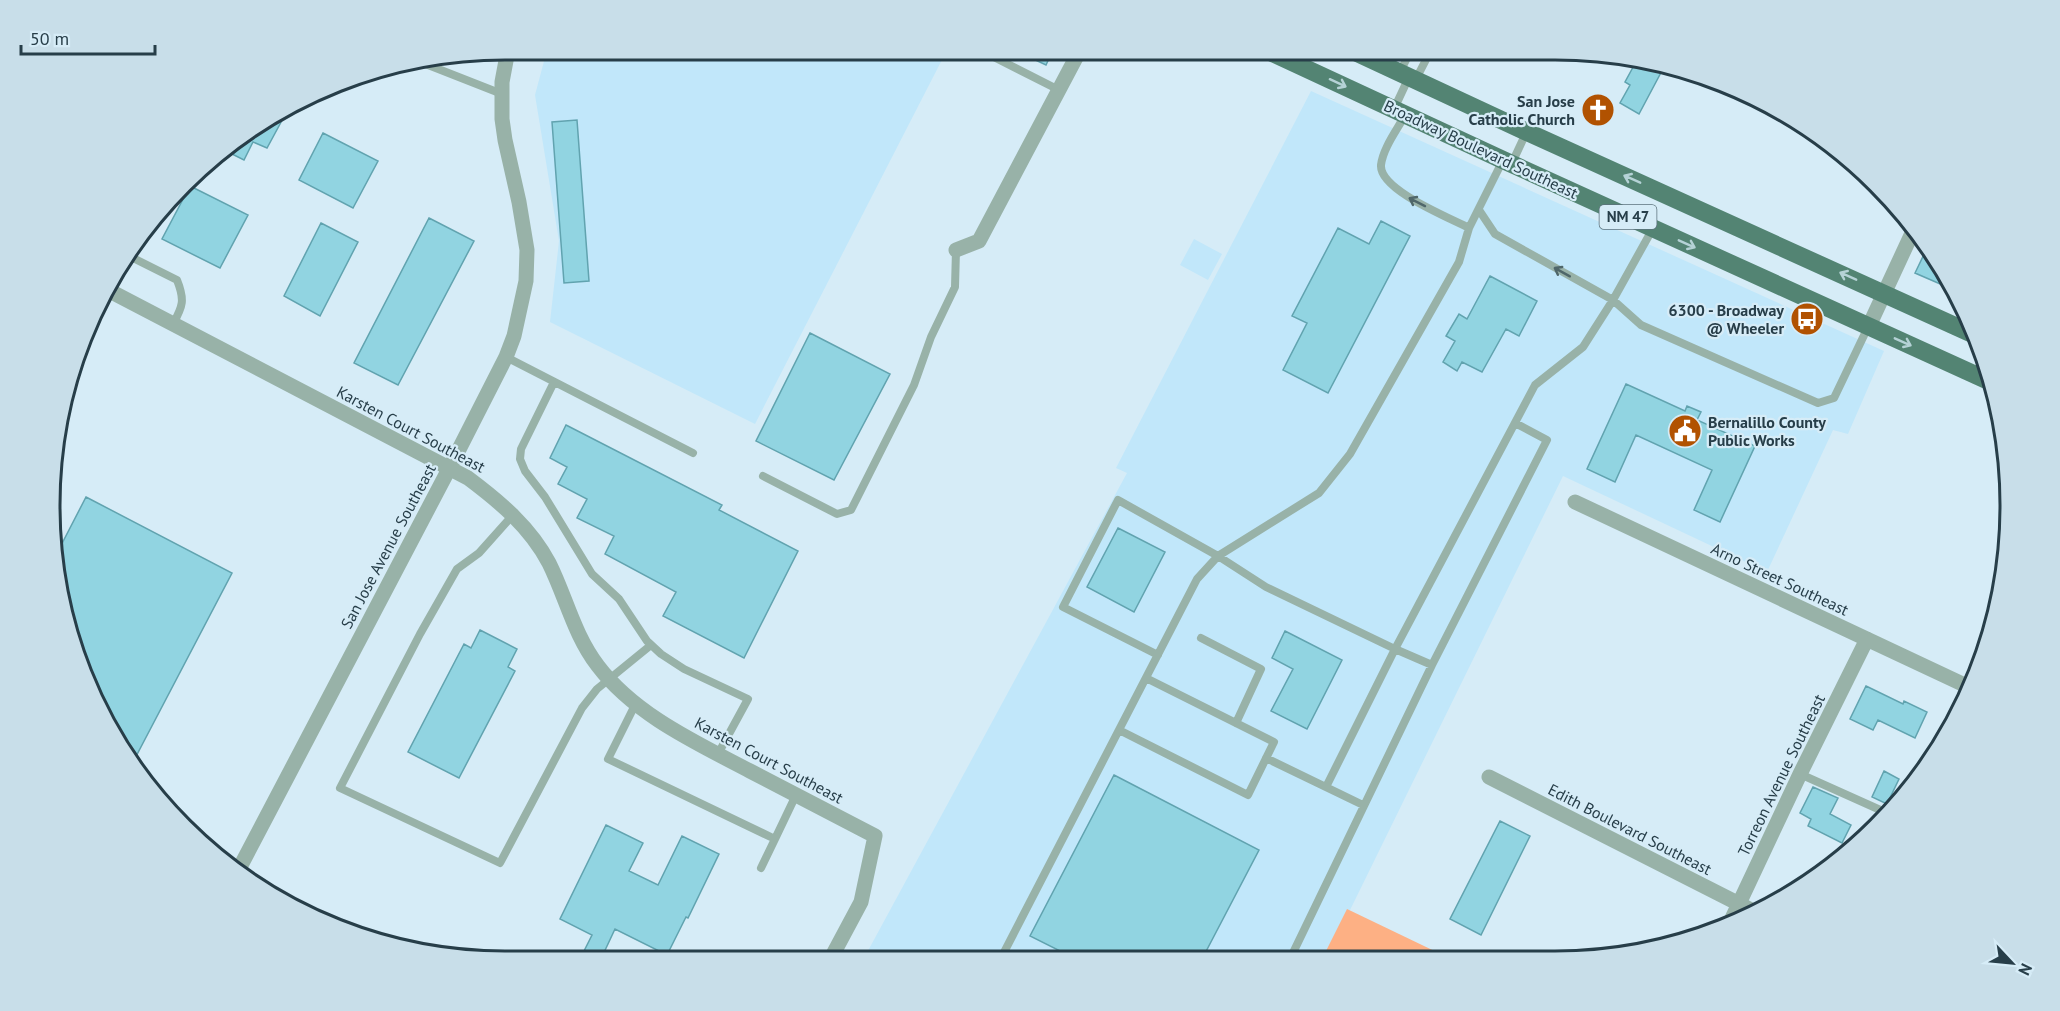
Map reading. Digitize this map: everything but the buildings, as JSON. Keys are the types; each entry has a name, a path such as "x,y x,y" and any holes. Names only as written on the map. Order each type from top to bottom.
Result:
{"main road":[{"name":"Broadway Boulevard Southeast","path":"1288,60 1981,377"},
{"name":"NM 47","path":"1373,60 1964,330"}],"street":[{"name":"San Jose Avenue Southeast","path":"241,864 450,467 506,357 514,336 526,281 527,250 505,140 502,82 506,60"},
{"path":"956,250 979,241 1075,60"},
{"path":"1869,326 1910,237"},
{"name":"Karsten Court Southeast","path":"114,293 468,477 514,515 529,533 548,562 586,647 599,667 636,703 689,739 875,836 861,902 835,951"},
{"name":"Arno Street Southeast","path":"1575,502 1962,684"},
{"name":"Torreon Avenue Southeast","path":"1735,913 1867,639"},
{"name":"Edith Boulevard Southeast","path":"1489,777 1746,908"}],"lane":[{"path":"1002,60 1059,90"},
{"path":"1410,60 1400,112 1381,165 1382,173 1385,180 1400,193 1469,228"},
{"path":"1408,76 1422,60"},
{"path":"432,67 502,94"},
{"path":"1005,951 1197,579 1218,556 1319,493 1350,454 1459,262 1469,228 1527,132"},
{"path":"1479,210 1495,234 1613,300 1641,325 1818,403 1834,398 1869,326"},
{"path":"1326,787 1395,649 1535,385 1583,347 1613,300 1653,228"},
{"path":"763,476 837,514 851,510 914,385 931,337 955,287 956,250"},
{"path":"135,259 177,280 182,293 183,307 173,324"},
{"path":"506,357 693,453"},
{"path":"554,382 521,449 520,459 525,471 545,497 592,574 619,599 632,621 651,645 684,669 748,699 718,754"},
{"path":"1294,951 1432,664 1547,440 1515,423"},
{"path":"1158,655 1063,607 1118,500 1218,556 1266,587 1395,649 1432,664"},
{"path":"514,515 479,553 457,569 420,634 340,788 500,863 582,708 597,689 651,645"},
{"path":"1200,638 1262,669 1236,723"},
{"path":"1119,730 1248,795 1274,742 1146,678"},
{"path":"636,703 608,759 775,839"},
{"path":"1266,758 1363,805"},
{"path":"1800,774 1880,810"},
{"path":"761,868 796,795"}],"shaded area":[{"path":"544,60 942,60 755,424 550,322 559,241 535,95"},
{"name":"Bernalillo County Public Works","path":"1311,91 1884,351 1848,434 1833,430 1767,572 1563,476 1330,951 868,951 1127,473 1116,468"},
{"path":"1194,239 1222,254 1208,280 1180,265"},
{"path":"1347,909 1434,951 1326,951"}],"place":[{"name":"San Jose Catholic Church","path":"1598,110"},
{"name":"6300 - Broadway @ Wheeler","path":"1807,319"},
{"name":"Bernalillo County Public Works","path":"1685,431"}]}
